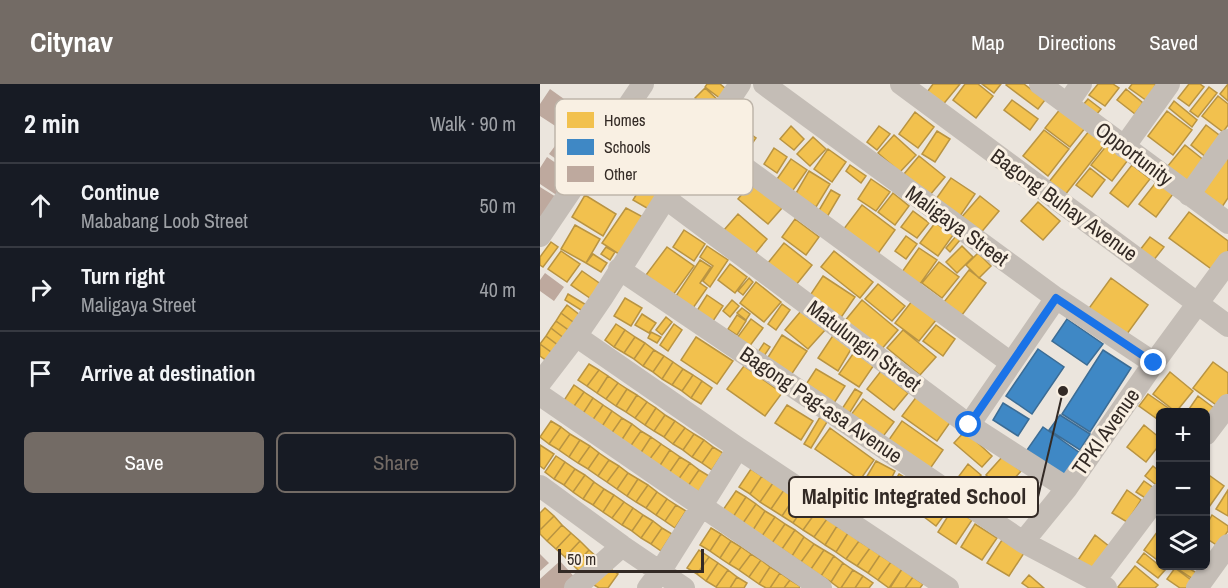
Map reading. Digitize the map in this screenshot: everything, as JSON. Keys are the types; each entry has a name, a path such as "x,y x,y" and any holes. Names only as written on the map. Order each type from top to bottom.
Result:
{"street":[{"path":"633,99 643,84"},
{"path":"730,99 740,84"},
{"name":"Maligaya Street","path":"764,84 1056,298 1154,363"},
{"name":"Bagong Buhay Avenue","path":"901,84 1228,326"},
{"name":"Opportunity","path":"1040,84 1228,223"},
{"path":"1068,103 1081,84"},
{"path":"1124,147 1169,84"},
{"path":"1189,195 1228,140"},
{"path":"753,174 1011,363"},
{"path":"540,236 568,195"},
{"path":"540,383 576,336 667,195"},
{"name":"Matulungin Street","path":"665,198 969,425 1067,488"},
{"name":"TPKI Avenue","path":"1023,542 1067,488 1228,262"},
{"name":"Bagong Pag-asa Avenue","path":"619,269 1023,542 1100,584"},
{"path":"969,425 1056,298"},
{"path":"576,336 738,448 948,588"},
{"path":"540,395 822,588"},
{"path":"1210,429 1228,405"},
{"path":"654,580 738,448"},
{"path":"540,486 622,546 654,580 684,588"},
{"path":"1100,584 1156,501"},
{"path":"1197,588 1228,545"},
{"path":"575,588 622,546"}],"building: Homes":[{"path":"707,84 720,84 732,94 728,99 721,99 705,87"},
{"path":"933,84 960,84 941,107 925,95"},
{"path":"965,84 978,84 993,96 976,118 953,100"},
{"path":"982,84 1001,84 994,93"},
{"path":"1007,84 1024,84 1045,100 1038,109"},
{"path":"1098,84 1113,84 1119,88 1105,106 1089,95"},
{"path":"1132,84 1156,84 1147,101 1129,88"},
{"path":"1189,84 1200,84 1204,87 1189,106 1178,98"},
{"path":"1228,84 1228,101 1220,94"},
{"path":"1209,87 1217,93 1198,117 1190,111"},
{"path":"705,88 717,99 696,99"},
{"path":"1126,89 1143,103 1135,114 1117,100"},
{"path":"1218,96 1228,104 1228,125 1223,132 1202,116"},
{"path":"1088,99 1101,109 1096,115 1083,105"},
{"path":"1012,100 1038,119 1030,130 1004,110"},
{"path":"1174,101 1197,120 1192,127 1169,108"},
{"path":"1061,108 1086,127 1070,147 1045,128"},
{"path":"1167,111 1192,130 1173,155 1148,136"},
{"path":"915,112 934,127 918,148 899,134"},
{"path":"1206,125 1223,138 1207,158 1191,145"},
{"path":"791,126 804,139 794,150 780,139"},
{"path":"879,126 890,134 877,150 867,142"},
{"path":"1044,130 1069,149 1048,176 1023,156"},
{"path":"937,131 950,139 935,162 922,154"},
{"path":"1089,131 1105,144 1065,195 1049,182"},
{"path":"894,135 916,155 900,172 878,153"},
{"path":"813,137 826,149 810,166 797,154"},
{"path":"1107,145 1128,160 1112,181 1091,165"},
{"path":"1185,145 1205,161 1188,183 1167,167"},
{"path":"774,148 787,157 777,173 764,164"},
{"path":"828,149 846,162 832,182 814,169"},
{"path":"1228,151 1228,198 1220,210 1197,194"},
{"path":"919,156 945,177 930,195 904,174"},
{"path":"791,159 807,170 791,193 775,182"},
{"path":"850,165 866,176 861,183 846,171"},
{"path":"1132,165 1150,179 1128,207 1110,193"},
{"path":"1090,168 1105,180 1092,197 1076,185"},
{"path":"809,171 830,184 816,207 795,195"},
{"path":"951,178 975,194 960,216 936,199"},
{"path":"871,179 890,192 876,211 858,199"},
{"path":"1157,181 1173,194 1156,217 1139,204"},
{"path":"753,185 782,208 768,224 738,199 741,195 753,195"},
{"path":"831,190 840,195 827,217 818,212"},
{"path":"893,193 909,206 895,225 878,212"},
{"path":"585,195 616,214 603,236 572,217"},
{"path":"636,195 663,195 652,211 633,200"},
{"path":"980,196 999,211 979,235 960,219"},
{"path":"1038,202 1060,221 1043,240 1021,221"},
{"path":"862,205 895,230 877,255 843,230"},
{"path":"626,208 643,217 625,258 602,243"},
{"path":"913,211 929,223 917,238 901,227"},
{"path":"1189,212 1228,241 1228,252 1214,271 1169,238"},
{"path":"738,214 767,239 754,255 724,230"},
{"path":"795,219 819,237 806,255 782,237"},
{"path":"935,223 953,235 938,256 920,243"},
{"path":"575,225 600,239 586,263 561,249"},
{"path":"684,230 705,244 694,261 673,247"},
{"path":"906,236 917,244 906,259 895,251"},
{"path":"956,236 960,240 950,252 946,248"},
{"path":"1150,237 1164,247 1153,261 1140,250"},
{"path":"551,242 558,247 543,267 540,265 540,257"},
{"path":"784,243 812,265 796,285 768,263"},
{"path":"707,246 728,260 710,287 703,281 713,266 700,257"},
{"path":"962,246 973,257 957,273 946,262"},
{"path":"606,247 615,252 610,260 601,254"},
{"path":"667,247 694,266 673,295 646,275"},
{"path":"919,248 937,260 920,284 902,272"},
{"path":"561,251 580,264 567,282 548,269"},
{"path":"834,251 873,282 860,298 821,267"},
{"path":"978,253 991,266 979,278 966,265"},
{"path":"593,254 607,263 601,272 586,263"},
{"path":"700,260 711,267 700,283 707,288 693,308 676,296"},
{"path":"939,262 959,277 942,298 922,283"},
{"path":"730,264 747,277 735,293 718,280"},
{"path":"969,270 986,283 962,315 944,302"},
{"path":"582,271 605,287 597,303 571,285"},
{"path":"823,276 855,297 840,319 809,297"},
{"path":"749,278 753,282 743,295 738,291"},
{"path":"1111,278 1148,305 1124,338 1087,311"},
{"path":"756,282 781,302 764,322 740,303"},
{"path":"878,284 905,306 892,321 865,299"},
{"path":"568,294 593,309 589,315 565,300"},
{"path":"707,295 723,306 709,327 693,317"},
{"path":"625,298 642,308 631,326 614,316"},
{"path":"732,300 739,306 730,317 723,311"},
{"path":"862,300 898,330 880,351 844,322"},
{"path":"912,301 936,320 919,341 895,323"},
{"path":"782,304 790,310 776,330 768,324"},
{"path":"567,305 585,319 580,327 561,313"},
{"path":"742,308 750,314 746,320 737,313"},
{"path":"801,311 825,330 808,349 785,330"},
{"path":"561,313 580,327 574,334 556,321"},
{"path":"642,314 656,323 649,333 635,325"},
{"path":"737,315 746,321 737,335 728,329"},
{"path":"666,317 672,322 662,335 656,330"},
{"path":"751,319 763,328 749,347 737,338"},
{"path":"556,321 574,334 569,342 551,328"},
{"path":"616,324 625,330 614,347 605,340"},
{"path":"674,324 682,330 668,351 660,345"},
{"path":"936,325 955,339 943,356 923,341"},
{"path":"551,328 569,342 563,349 546,336"},
{"path":"625,330 635,337 624,353 614,347"},
{"path":"903,330 936,357 920,375 887,348"},
{"path":"651,332 661,337 657,343 648,338"},
{"path":"834,334 853,346 838,371 818,358"},
{"path":"782,335 807,351 789,378 765,362"},
{"path":"546,336 563,349 558,357 540,344"},
{"path":"635,337 645,343 634,359 624,353"},
{"path":"696,337 733,361 717,384 681,360"},
{"path":"645,343 654,350 643,366 634,359"},
{"path":"764,343 770,347 762,359 756,355"},
{"path":"540,344 558,357 553,365 540,356"},
{"path":"654,350 664,356 653,372 643,366"},
{"path":"855,351 874,365 859,387 839,374"},
{"path":"664,356 673,362 662,379 653,372"},
{"path":"673,362 683,369 672,385 662,379"},
{"path":"1213,362 1228,373 1228,403 1223,410 1193,388"},
{"path":"589,364 599,370 587,386 578,380"},
{"path":"744,366 782,393 765,416 727,389"},
{"path":"683,369 693,375 682,391 672,385"},
{"path":"816,369 845,386 834,403 805,386"},
{"path":"599,370 608,376 597,393 587,386"},
{"path":"881,371 908,393 894,410 867,389"},
{"path":"1170,372 1193,391 1179,408 1171,408 1153,394"},
{"path":"693,375 702,381 691,398 682,391"},
{"path":"608,376 618,383 606,399 597,393"},
{"path":"702,381 712,388 701,404 691,398"},
{"path":"618,383 627,389 616,406 606,399"},
{"path":"574,385 584,392 572,409 563,402"},
{"path":"627,389 637,395 626,412 616,406"},
{"path":"855,389 862,393 847,417 840,412"},
{"path":"584,392 593,398 582,415 572,409"},
{"path":"1148,394 1168,408 1156,408 1156,418 1139,406"},
{"path":"637,395 647,402 635,418 626,412"},
{"path":"917,396 951,421 937,441 902,416"},
{"path":"1198,396 1218,411 1210,420 1210,408 1190,408"},
{"path":"593,398 603,405 592,421 582,415"},
{"path":"863,399 894,422 878,443 847,420"},
{"path":"647,402 656,408 645,425 635,418"},
{"path":"603,405 612,411 601,428 592,421"},
{"path":"787,405 813,421 801,440 775,423"},
{"path":"656,408 665,415 654,431 645,425"},
{"path":"612,411 622,418 611,434 601,428"},
{"path":"665,415 675,421 664,437 654,431"},
{"path":"820,417 827,422 811,448 804,444"},
{"path":"622,418 632,424 621,441 611,434"},
{"path":"551,421 561,427 549,444 540,437"},
{"path":"675,421 685,428 673,444 664,437"},
{"path":"902,421 943,450 927,473 886,444"},
{"path":"632,424 641,431 630,447 621,441"},
{"path":"1144,425 1156,435 1156,449 1146,462 1127,447"},
{"path":"561,427 570,434 559,450 549,444"},
{"path":"685,428 694,434 683,450 673,444"},
{"path":"830,428 874,460 860,480 815,449"},
{"path":"641,431 651,437 640,454 630,447"},
{"path":"965,431 992,456 982,467 954,443"},
{"path":"570,434 580,440 569,457 559,450"},
{"path":"694,434 704,440 692,457 683,450"},
{"path":"651,437 661,444 649,460 640,454"},
{"path":"580,440 590,446 578,463 569,457"},
{"path":"704,440 713,447 702,463 692,457"},
{"path":"661,444 670,450 659,467 649,460"},
{"path":"540,445 554,454 544,469 540,466"},
{"path":"590,446 599,453 588,469 578,463"},
{"path":"713,447 723,453 712,470 702,463"},
{"path":"670,450 680,457 669,473 659,467"},
{"path":"599,453 609,460 598,476 588,469"},
{"path":"556,456 565,462 554,479 545,472"},
{"path":"1003,456 1021,471 1004,490 986,475"},
{"path":"680,457 690,463 678,480 669,473"},
{"path":"609,460 619,466 607,482 598,476"},
{"path":"876,461 895,471 886,489 866,478"},
{"path":"565,462 575,469 564,485 554,479"},
{"path":"690,463 699,470 688,486 678,480"},
{"path":"968,464 981,475 966,494 953,484"},
{"path":"619,466 628,473 617,489 607,482"},
{"path":"1153,466 1156,469 1156,485 1145,476"},
{"path":"575,469 585,475 573,492 564,485"},
{"path":"751,469 762,476 750,494 739,487"},
{"path":"699,470 709,476 698,493 688,486"},
{"path":"628,473 638,479 627,496 617,489"},
{"path":"899,474 909,480 900,497 889,491"},
{"path":"585,475 594,482 583,499 573,492"},
{"path":"762,476 773,483 760,502 750,494"},
{"path":"1210,476 1224,486 1210,506"},
{"path":"638,479 648,485 636,502 627,496"},
{"path":"1144,481 1156,490 1156,494 1150,501 1136,492"},
{"path":"594,482 604,489 593,505 583,499"},
{"path":"773,483 784,490 771,509 760,502"},
{"path":"648,485 657,492 646,508 636,502"},
{"path":"604,489 614,495 603,512 593,505"},
{"path":"784,490 794,498 782,516 771,509"},
{"path":"930,490 951,506 936,526 915,510"},
{"path":"1127,490 1141,500 1127,522 1112,513"},
{"path":"1228,490 1228,516 1216,509"},
{"path":"736,491 746,497 733,517 723,510"},
{"path":"657,492 667,499 656,515 646,508"},
{"path":"614,495 624,502 612,518 603,512"},
{"path":"746,497 756,504 743,523 733,517"},
{"path":"794,498 805,505 793,523 782,516"},
{"path":"667,499 676,505 665,521 656,515"},
{"path":"624,502 633,508 622,525 612,518"},
{"path":"756,504 765,511 753,530 743,523"},
{"path":"676,505 686,511 675,528 665,521"},
{"path":"805,505 816,512 803,530 793,523"},
{"path":"545,508 554,516 540,530 540,513"},
{"path":"633,508 643,515 632,531 622,525"},
{"path":"953,508 972,520 956,544 938,532"},
{"path":"765,511 775,517 762,536 753,530"},
{"path":"816,512 827,519 814,537 803,530"},
{"path":"643,515 653,521 641,538 632,531"},
{"path":"1212,515 1228,526 1228,531 1218,546 1210,541"},
{"path":"554,516 562,525 547,541 540,534 540,530"},
{"path":"775,517 785,524 772,543 762,536"},
{"path":"827,519 837,526 825,545 814,537"},
{"path":"653,521 662,528 651,544 641,538"},
{"path":"785,524 795,530 782,549 772,543"},
{"path":"975,524 997,538 982,560 961,547"},
{"path":"562,525 571,533 556,549 547,541"},
{"path":"837,526 848,533 836,552 825,545"},
{"path":"662,528 672,534 661,551 651,544"},
{"path":"711,528 721,534 710,551 700,545"},
{"path":"795,530 804,537 792,556 782,549"},
{"path":"571,533 580,541 565,557 556,549"},
{"path":"848,533 859,541 846,559 836,552"},
{"path":"721,534 731,541 720,558 710,551"},
{"path":"1156,534 1156,559 1144,550"},
{"path":"1095,535 1110,547 1095,570 1078,560"},
{"path":"804,537 814,544 801,562 792,556"},
{"path":"1002,540 1024,553 1009,576 987,563"},
{"path":"580,541 589,550 574,566 565,557"},
{"path":"731,541 741,547 729,564 720,558"},
{"path":"859,541 870,548 857,566 846,559"},
{"path":"814,544 824,550 811,569 801,562"},
{"path":"741,547 751,554 739,570 729,564"},
{"path":"870,548 880,555 868,573 857,566"},
{"path":"589,550 598,558 582,574 574,566"},
{"path":"699,550 709,557 697,574 687,568"},
{"path":"824,550 834,556 821,576 811,569"},
{"path":"1144,553 1156,563 1156,570 1165,570 1158,578 1137,562"},
{"path":"751,554 761,560 749,577 739,570"},
{"path":"880,555 891,562 878,580 868,573"},
{"path":"834,556 843,563 831,582 821,576"},
{"path":"709,557 718,563 706,581 697,574"},
{"path":"761,560 770,567 759,584 749,577"},
{"path":"891,562 902,569 889,588 878,580"},
{"path":"718,563 728,570 716,587 706,581"},
{"path":"843,563 853,570 839,588 831,582"},
{"path":"606,566 618,574 608,588 599,588 594,585"},
{"path":"1135,566 1158,585 1155,588 1118,587"},
{"path":"770,567 780,573 770,588 766,588 759,584"},
{"path":"902,569 913,577 905,588 890,588"},
{"path":"728,570 737,577 730,588 717,588 716,587"},
{"path":"853,570 863,576 855,588 841,588"},
{"path":"1174,570 1178,570 1195,583 1191,588 1180,588 1167,579"},
{"path":"1179,570 1192,570 1200,575 1196,581"},
{"path":"780,573 790,580 784,588 770,588"},
{"path":"1029,575 1044,588 1029,588 1022,583"},
{"path":"863,576 873,583 869,588 855,588"},
{"path":"737,577 747,583 744,588 730,588"},
{"path":"913,577 923,584 920,588 905,588"},
{"path":"790,580 800,586 799,588 784,588"}],"building: Schools":[{"path":"1067,319 1103,344 1087,365 1052,341"},
{"path":"1038,349 1064,367 1032,414 1006,396"},
{"path":"1103,350 1131,368 1090,432 1062,414"},
{"path":"1003,403 1029,419 1018,436 993,420"},
{"path":"1060,415 1090,434 1080,450 1049,430"},
{"path":"1043,427 1080,453 1065,476 1027,450"}],"building: Other":[{"path":"550,89 564,99 555,99 555,126 540,116 540,104"},
{"path":"555,146 555,158 549,154"},
{"path":"547,157 555,162 555,194 540,184 540,168"},
{"path":"540,187 561,200 540,217"},
{"path":"556,195 567,195 564,200"},
{"path":"545,273 564,287 554,301 540,291 540,280"},
{"path":"540,554 549,563 540,571"},
{"path":"560,561 578,581 570,588 540,588 540,579"}],"place":[{"name":"Malpitic Integrated School","path":"1063,391"}],"route":[{"path":"969,425 1056,298 1154,363"}]}
